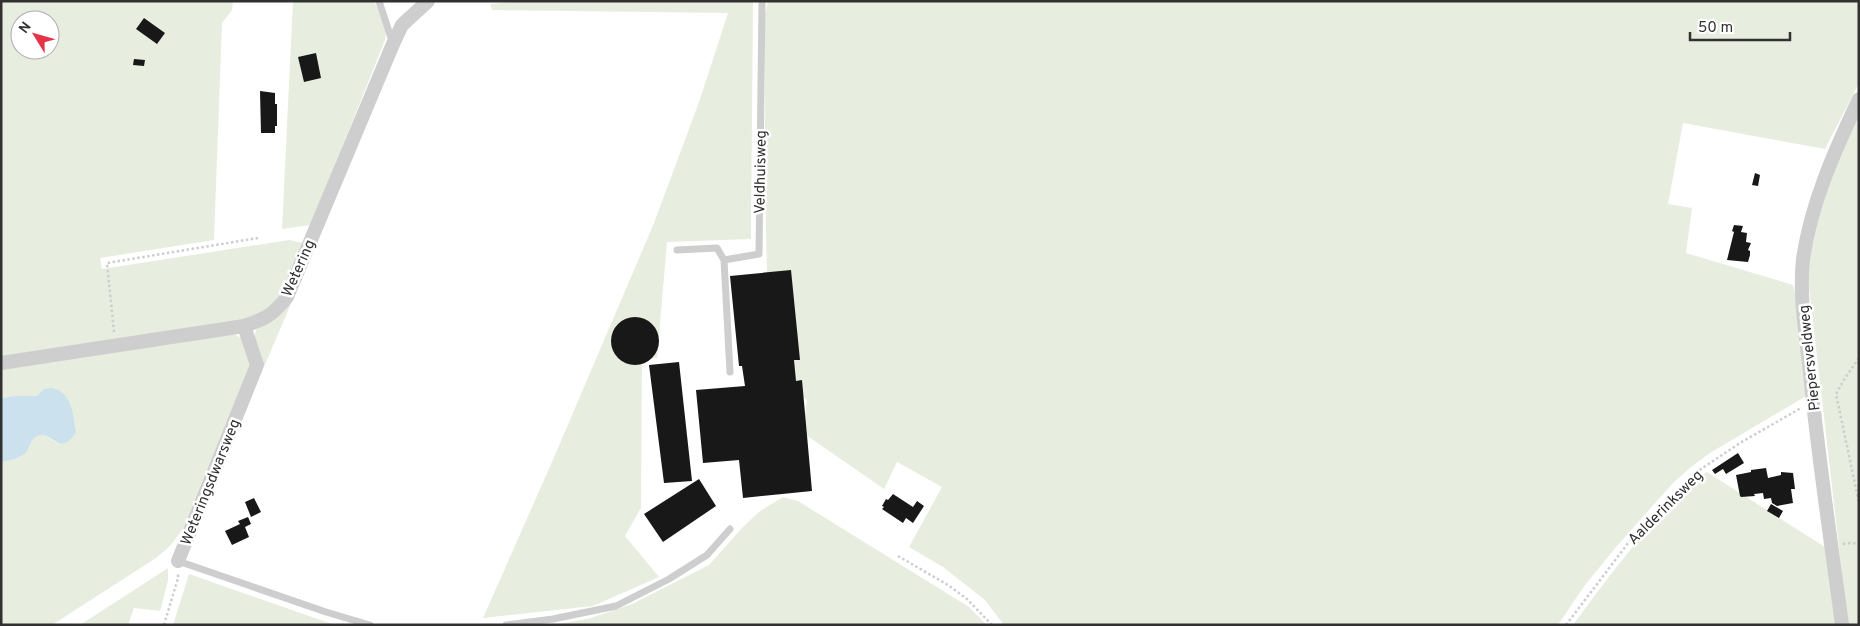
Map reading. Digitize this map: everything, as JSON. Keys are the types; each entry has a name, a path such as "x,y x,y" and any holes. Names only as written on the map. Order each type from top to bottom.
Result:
{"street":[{"name":"Wetering","path":"1,363 244,326 264,319 278,309 287,297 402,25 428,1"},
{"name":"Piepersveldweg","path":"1842,625 1813,401 1801,284 1807,235 1819,194 1835,152 1859,99"},
{"name":"Weteringsdwarsweg","path":"178,561 257,366 244,326"}],"lane":[{"path":"379,1 393,44"},
{"name":"Veldhuisweg","path":"724,260 759,254 762,1"},
{"path":"677,250 716,248 724,260 730,372"},
{"path":"506,625 553,619 616,606 669,579 707,555 730,529"},
{"name":"Weteringsdwarsweg","path":"178,561 326,612 370,625"}],"path":[{"path":"116,345 107,263 258,238"},
{"path":"1859,358 1836,394 1859,503"},
{"name":"Aalderinksweg","path":"1566,625 1638,530 1701,469 1740,443 1813,401"},
{"path":"898,556 948,585 967,599 992,625"},
{"path":"164,625 178,578 178,561"}],"green space":[{"path":"1,1 233,1 232,10 222,23 214,240 100,258 102,269 289,240 304,243 289,278 278,297 260,313 248,319 1,356"},
{"path":"293,1 373,1 383,15 386,28 385,40 311,225 282,229"},
{"path":"526,1 753,1 751,239 667,242 657,358 642,358 641,508 625,536 659,577 593,606 483,618 654,223 699,102 728,13 492,10 490,4"},
{"path":"768,1 1859,1 1859,83 1825,149 1683,123 1668,204 1692,208 1686,253 1793,285 1800,314 1808,395 1710,453 1673,483 1585,585 1558,625 1004,625 985,600 943,567 909,547 942,487 897,462 884,489 806,435 804,424 807,400 769,368 765,185 765,14"},
{"path":"1859,114 1859,625 1848,625 1807,270 1815,212"},
{"path":"293,299 264,367 254,336 257,328"},
{"path":"234,334 243,339 252,365 186,525 170,546 156,558 52,625 1,625 1,462 22,455 37,436 47,436 57,443 37,396 1,398 1,369"},
{"path":"1707,472 1825,547 1836,625 1573,625 1641,537 1684,490"},
{"path":"783,497 798,501 969,607 987,625 555,625 591,618 632,604 709,565 760,511"},
{"path":"168,568 168,581 160,611 134,608 128,625 80,625"},
{"path":"189,574 335,625 173,625"}],"water":[{"path":"52,388 59,390 68,399 76,432 65,443 56,442 47,436 37,436 24,454 15,459 1,462 1,398 37,396 44,389"}],"building":[{"path":"144,18 165,33 157,44 136,29"},
{"path":"316,53 321,78 304,82 298,57"},
{"path":"134,59 145,60 144,66 133,65"},
{"path":"260,91 275,93 277,126 275,126 275,133 261,133"},
{"path":"1755,173 1760,175 1758,186 1752,185"},
{"path":"1734,225 1743,226 1741,232 1747,233 1746,242 1751,243 1748,250 1750,255 1748,262 1727,260"},
{"path":"791,270 800,360 794,360 796,381 802,380 812,491 743,498 739,460 703,463 696,390 745,386 742,366 739,366 730,276"},
{"path":"630,317 640,317 652,324 659,336 659,346 652,358 640,365 630,365 622,361 615,354 611,346 611,336 615,328 622,321"},
{"path":"679,362 692,481 664,483 649,365"},
{"path":"1738,453 1744,463 1726,474 1723,469 1715,474 1712,470"},
{"path":"1766,468 1768,478 1781,475 1781,472 1793,473 1795,489 1791,489 1793,503 1777,506 1772,503 1771,498 1764,499 1763,493 1754,494 1755,496 1740,496 1736,475"},
{"path":"699,479 716,506 663,542 644,514"},
{"path":"893,494 913,507 917,501 924,506 913,523 906,518 903,523 882,509 886,499 888,500"},
{"path":"254,498 261,512 251,517 245,502"},
{"path":"1771,504 1783,511 1779,518 1767,511"},
{"path":"248,517 251,524 245,527 249,537 232,545 225,531 240,524 238,521"}]}
